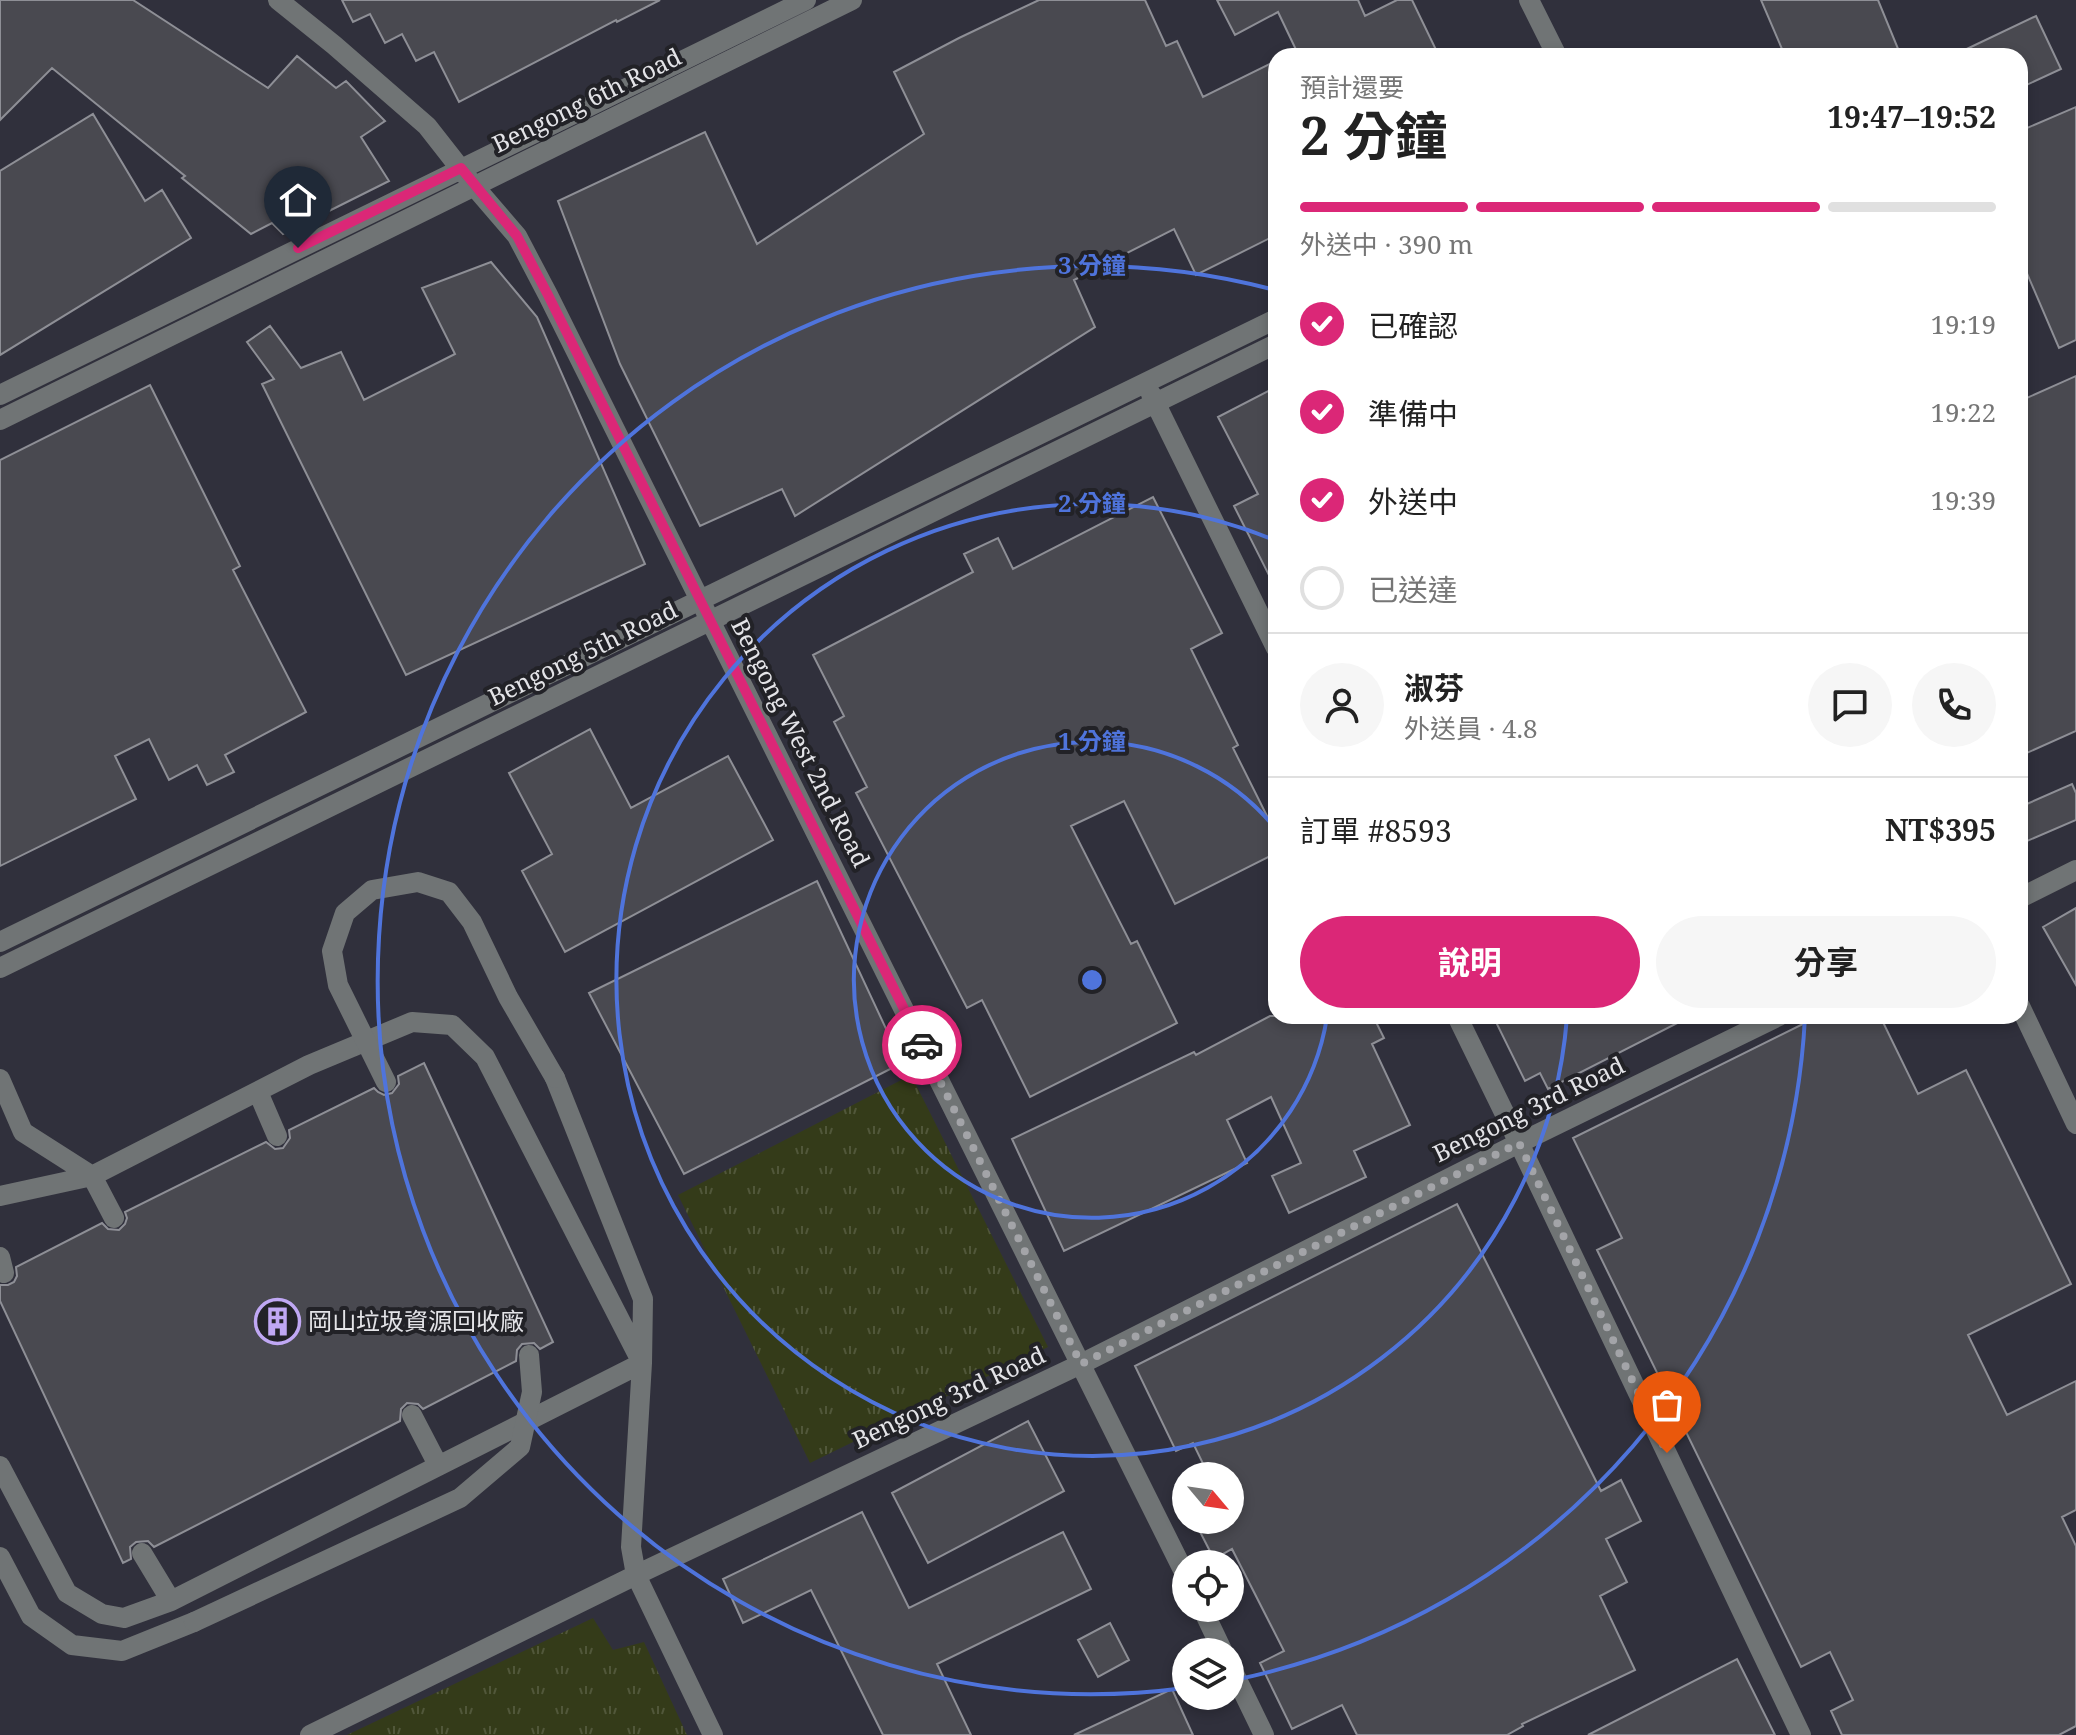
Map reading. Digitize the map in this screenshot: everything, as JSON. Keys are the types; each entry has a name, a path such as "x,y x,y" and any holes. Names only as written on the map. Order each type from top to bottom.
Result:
{"street":[{"name":"Bengong West 2nd Road","path":"278,0 427,126 517,236 1173,1550"},
{"name":"Bengong 6th Road","path":"0,395 806,0"},
{"name":"Bengong 6th Road","path":"0,420 852,0"},
{"path":"1529,0 1553,48"},
{"name":"Bengong 5th Road","path":"0,942 1268,323"},
{"name":"Bengong 5th Road","path":"0,968 1268,348"},
{"path":"1146,383 1268,632"},
{"path":"2028,894 2076,870"},
{"path":"386,1082 338,985 332,951 345,913 372,890 418,882 449,892 472,922 508,997 555,1078 643,1299 631,1547 636,1575 713,1735"},
{"path":"0,1196 92,1176 309,1065 412,1022 452,1025 485,1057 642,1363"},
{"path":"2028,1023 2076,1124"},
{"path":"1461,1024 1801,1735"},
{"name":"Bengong 3rd Road","path":"310,1735 636,1575 1081,1364 1763,1024"},
{"path":"0,1079 23,1132 92,1176 114,1218"},
{"path":"258,1092 277,1136"},
{"path":"0,1557 31,1616 72,1645 122,1651 194,1622 460,1498 520,1447 532,1392 529,1355"},
{"path":"0,1466 67,1593 102,1614 124,1618 171,1601 642,1363"},
{"path":"412,1415 438,1465"},
{"path":"142,1553 171,1601"},
{"path":"1244,1694 1264,1735"}],"shaded area":[{"path":"0,0 2076,0 2076,1735 0,1735"}],"green space":[{"path":"911,1075 1048,1347 810,1463 678,1195"},
{"path":"593,1618 613,1650 644,1642 687,1735 347,1735"}],"building":[{"path":"0,0 133,0 268,88 297,56 336,88 346,81 385,121 361,137 389,181 283,234 272,223 251,234 52,68 0,120"},
{"path":"342,0 660,0 459,102 434,52 416,61 402,34 385,43 370,14 353,22"},
{"path":"1039,0 1145,0 1166,46 1177,41 1203,97 1268,65 1268,239 1196,275 1174,229 1074,280 1095,327 795,516 782,489 700,526 620,364 558,201 705,132 757,244 924,134 894,72"},
{"path":"1217,0 1358,0 1365,16 1397,0 1412,0 1435,48 1295,48 1278,12 1235,35"},
{"path":"1761,0 1878,0 1898,48 1782,48"},
{"path":"2036,16 2061,69 2028,84 2028,48 1969,48"},
{"path":"2076,107 2076,340 2059,348 2028,276 2028,128"},
{"path":"93,114 145,201 162,190 191,238 0,355 0,171"},
{"path":"491,262 537,317 645,564 406,675 262,384 274,379 247,342 270,326 301,368 341,352 364,400 455,354 422,288"},
{"path":"2076,376 2076,731 2028,752 2028,397"},
{"path":"150,385 240,566 233,570 306,712 225,755 234,772 207,785 197,765 169,780 149,739 115,756 136,799 0,866 0,460"},
{"path":"1268,391 1268,573 1234,506 1258,494 1218,417"},
{"path":"1153,497 1222,633 1191,649 1238,745 1233,748 1268,818 1268,857 1175,904 1124,801 1071,826 1131,944 1137,941 1177,1023 1030,1097 982,1000 967,1008 856,793 867,787 834,722 844,716 813,655 973,572 964,554 998,538 1013,569"},
{"path":"590,729 631,808 728,756 773,840 565,952 522,871 552,854 509,773"},
{"path":"2072,784 2076,793 2076,820 2028,841 2028,803"},
{"path":"817,881 902,1063 684,1174 589,993"},
{"path":"2076,908 2076,985 2043,927"},
{"path":"1268,1017 1268,1024 1377,1024 1384,1038 1372,1044 1410,1125 1354,1151 1366,1177 1289,1213 1272,1176 1301,1163 1271,1097 1227,1120 1247,1163 1064,1251 1012,1139 1194,1052 1196,1055"},
{"path":"1497,1024 1675,1024 1548,1089 1540,1073 1525,1081"},
{"path":"1803,1024 1884,1024 1918,1094 1966,1070 2071,1284 1968,1335 2007,1415 2076,1381 2076,1510 2062,1517 2076,1546 2076,1726 2059,1735 1842,1735 1831,1711 1853,1700 1830,1652 1801,1667 1597,1250 1622,1238 1573,1138"},
{"name":"岡山垃圾資源回收廠","path":"424,1063 553,1342 540,1349 534,1343 522,1344 517,1350 516,1361 423,1409 418,1404 407,1403 401,1409 400,1421 154,1547 148,1541 136,1542 130,1547 131,1559 123,1563 0,1301 0,1285 14,1282 16,1267 102,1223 108,1229 119,1230 127,1218 125,1212 266,1142 275,1149 283,1148 290,1138 289,1130 374,1088 384,1095 392,1093 399,1084 398,1076"},
{"path":"1457,1204 1601,1491 1621,1480 1641,1521 1606,1539 1627,1582 1600,1596 1635,1670 1522,1724 1507,1735 1357,1735 1342,1705 1292,1729 1260,1663 1284,1651 1244,1573 1244,1550 1209,1550 1201,1534 1244,1534 1244,1462 1202,1462 1193,1443 1176,1451 1135,1366"},
{"path":"1028,1421 1064,1491 928,1563 892,1493"},
{"path":"862,1512 909,1608 1063,1532 1091,1589 937,1664 971,1735 883,1735 811,1590 743,1623 723,1579"},
{"path":"1110,1623 1129,1660 1098,1677 1078,1640"},
{"path":"1737,1659 1775,1735 1588,1735"},
{"path":"1172,1689 1172,1710 1182,1710 1193,1735 1074,1735"}],"way so far":[{"path":"922,1045 1081,1364 1519,1143 1667,1453"}],"place":[{"name":"岡山垃圾資源回收廠","path":"277,1322"}],"route":[{"path":"298,248 461,168 517,236 922,1045"}]}
